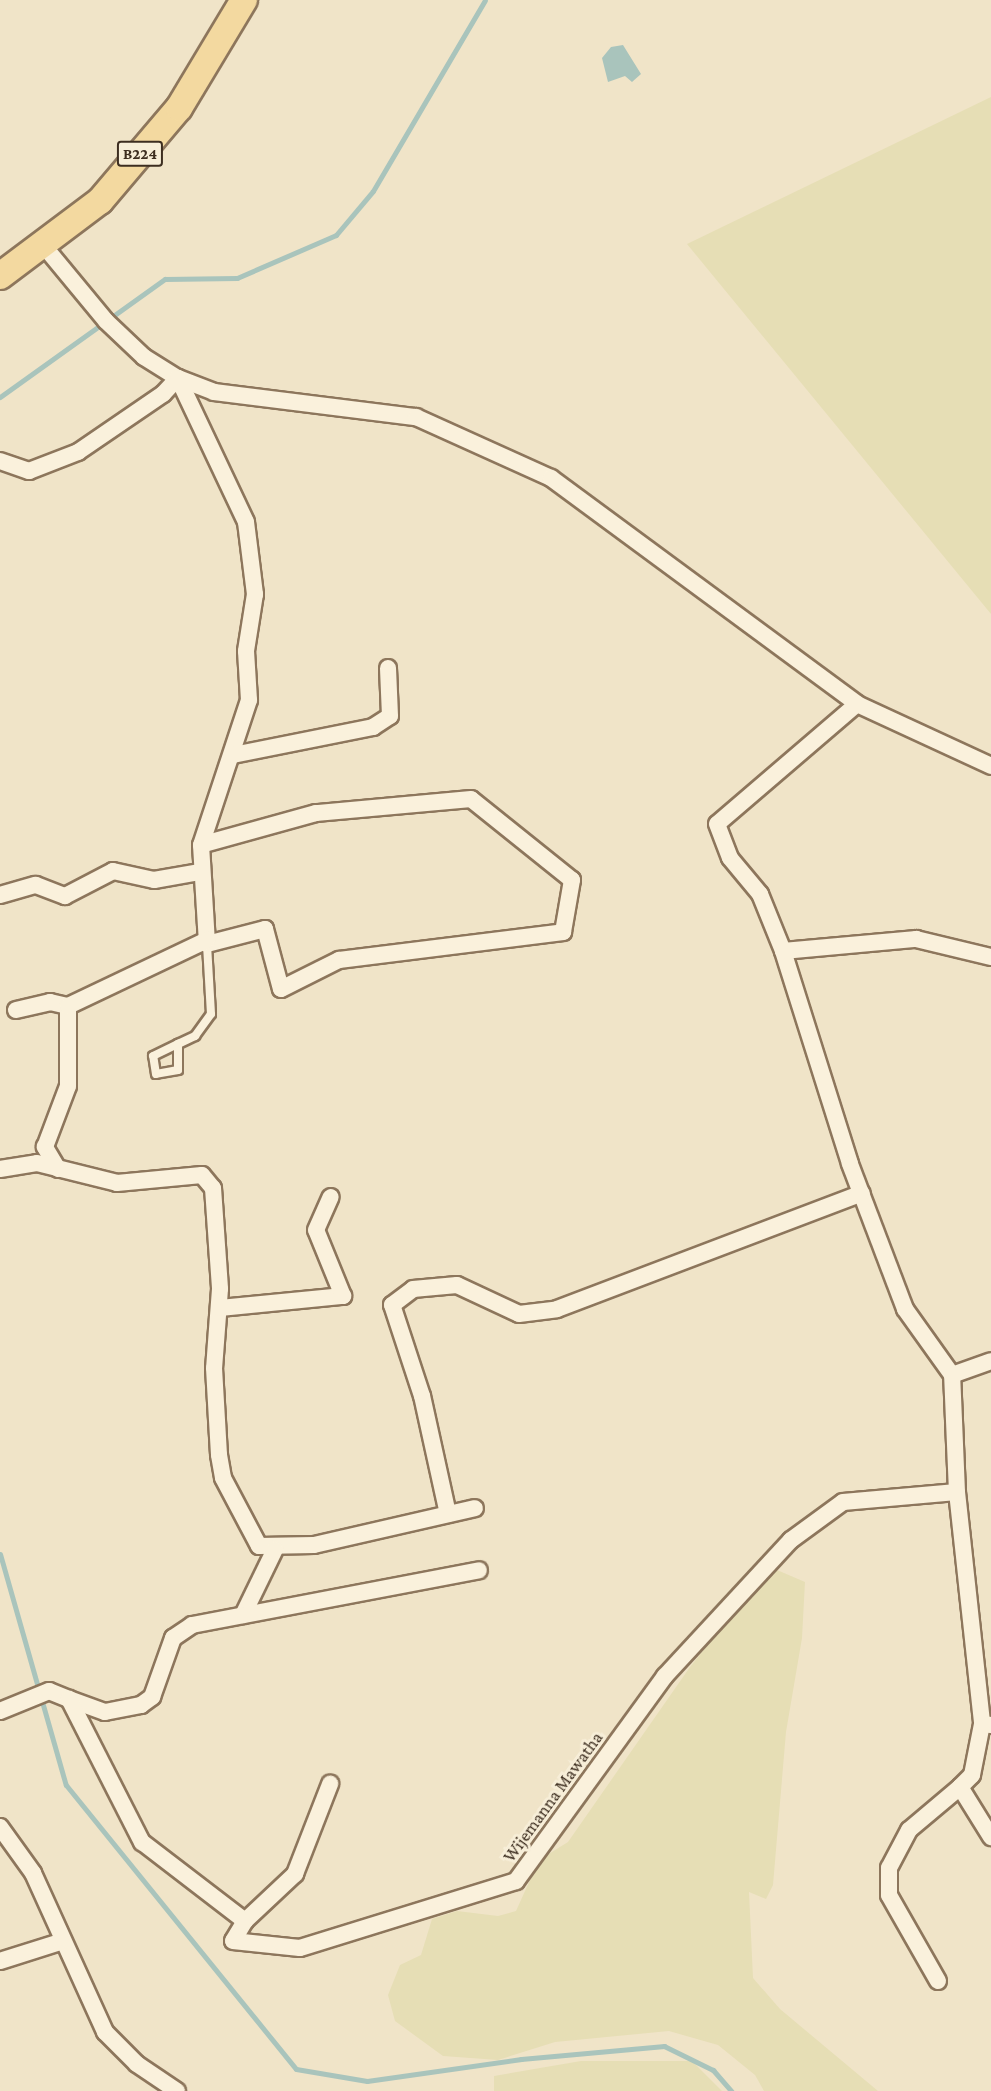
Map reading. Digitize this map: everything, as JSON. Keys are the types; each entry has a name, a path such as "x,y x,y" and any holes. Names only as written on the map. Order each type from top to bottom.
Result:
{"main road":[{"name":"B224","path":"0,276 44,246 100,201 179,108 244,0"}],"street":[{"path":"44,246 106,321 144,357 178,378 214,392 416,417 551,478 857,704 991,766"},
{"path":"0,461 29,471 78,452 163,394 178,378"},
{"path":"178,378 246,522 255,594 246,651 249,700 233,755 201,844 200,872 207,942"},
{"path":"233,755 373,727 390,716 388,668"},
{"path":"857,704 717,824 730,858 760,894 783,951 862,1194 905,1309 952,1375 957,1492 986,1725 972,1775 909,1830 889,1868 889,1895 938,1981"},
{"path":"16,1010 50,1002 68,1006 207,942 265,929 281,989 339,960 563,932 572,880 471,799 316,813 201,844"},
{"path":"0,895 36,885 65,896 113,871 154,880 200,872"},
{"path":"783,951 916,939 991,957"},
{"path":"58,1169 45,1147 68,1086 68,1006"},
{"path":"0,1169 37,1163 117,1183 202,1175 213,1188 220,1308 214,1368 223,1478 259,1546 275,1549 475,1508"},
{"path":"448,1514 422,1396 392,1305 413,1289 457,1285 519,1314 557,1309 862,1194"},
{"path":"220,1308 343,1296 316,1230 331,1197"},
{"path":"952,1375 991,1361"},
{"name":"Wijemanna Mawatha","path":"245,1921 233,1941 300,1948 516,1881 665,1676 791,1540 843,1502 957,1492"},
{"path":"243,1616 275,1549"},
{"path":"0,1711 49,1691 105,1712 141,1705 152,1697 173,1638 192,1625 478,1570"},
{"path":"69,1699 142,1842 245,1921 295,1874 330,1784"},
{"path":"960,1787 991,1837"},
{"path":"0,1827 33,1873 105,2032 137,2064 177,2091"},
{"path":"0,1961 63,1941"}],"lane":[{"path":"178,1044 195,1036 211,1014 207,942"}],"shaded area":[{"path":"991,97 991,614 687,244"},
{"path":"777,1570 805,1582 802,1638 786,1732 773,1885 766,1899 749,1892 753,1978 780,2009 878,2091 764,2091 755,2075 718,2045 669,2031 555,2042 498,2060 443,2056 395,2021 388,1995 400,1965 421,1955 432,1919 457,1911 498,1916 516,1911 539,1860 568,1842 690,1667 747,1596"},
{"path":"581,2061 692,2061 722,2091 494,2091 494,2076"}],"water":[{"path":"623,45 641,74 632,82 625,76 608,82 602,58 611,47"}],"waterway":[{"path":"0,397 165,279 237,278 336,235 373,191 485,0"},
{"path":"0,1554 66,1785 296,2069 367,2081 521,2059 664,2046 713,2070 731,2091"}]}
